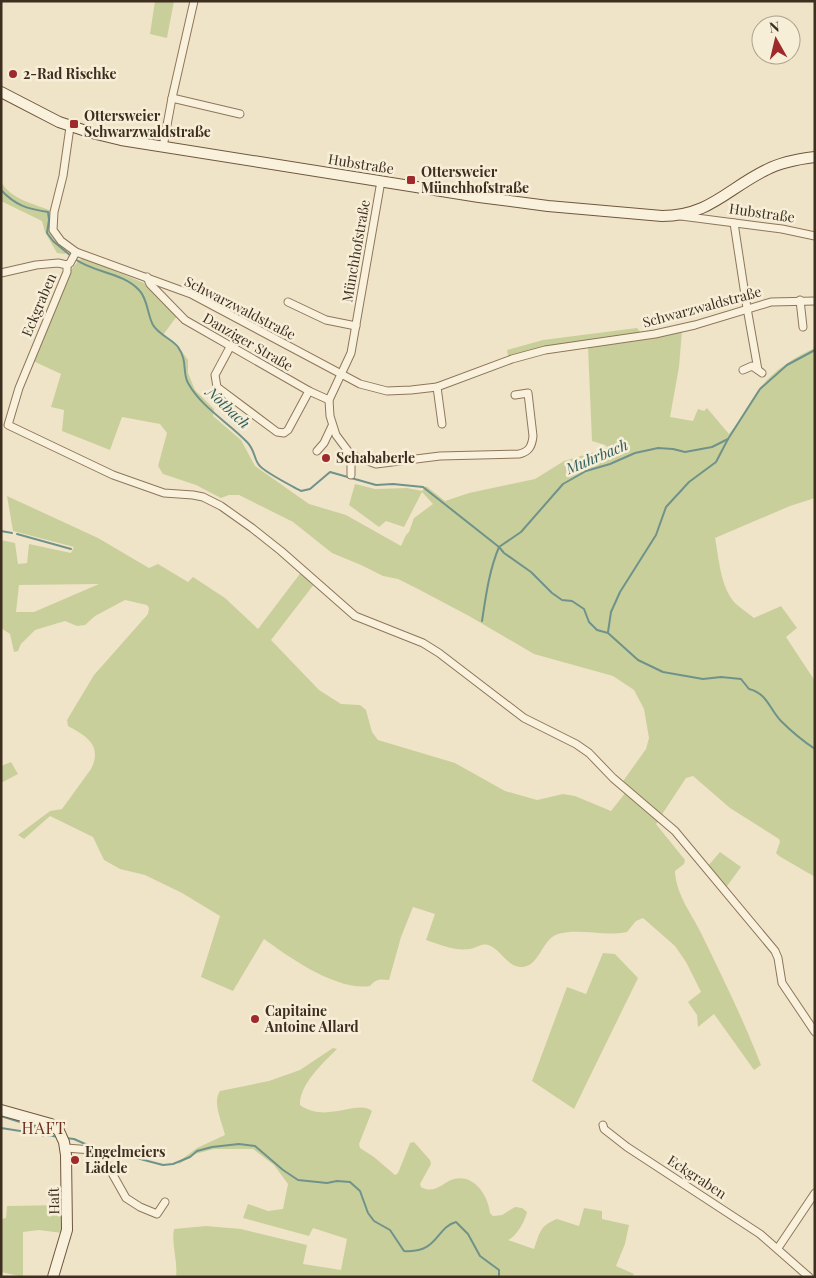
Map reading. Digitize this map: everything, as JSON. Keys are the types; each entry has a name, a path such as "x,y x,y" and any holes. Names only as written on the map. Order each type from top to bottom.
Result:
{"main road":[{"name":"Hubstraße","path":"1,92 70,127 100,135 163,147 479,197 548,206 678,216"},
{"path":"678,216 708,206 768,169 788,161 815,157"},
{"path":"1,1110 13,1115 46,1122 56,1127 63,1140"},
{"name":"Haft","path":"53,1277 65,1242 68,1220 63,1140"}],"street":[{"path":"163,147 194,1"},
{"path":"172,98 240,114"},
{"name":"Schwarzwaldstraße","path":"70,127 63,176 54,212 53,230 61,242 75,254 146,277 199,298 360,384 387,390 410,390 437,386 512,359 545,350 655,334 695,325 771,302 815,300"},
{"name":"Münchhofstraße","path":"329,400 342,376 351,353 381,181"},
{"name":"Hubstraße","path":"678,216 782,229 815,236"},
{"path":"734,223 747,308 760,371 752,366 743,370"},
{"name":"Eckgraben","path":"75,254 68,264 67,272 32,354 8,425 120,478 164,493 202,497 221,506 281,551 355,616 423,643 439,653 524,718 564,737 582,748 613,778 675,831 775,951 782,983 815,1032"},
{"path":"1,273 36,265 68,264"},
{"name":"Danziger Straße","path":"146,277 150,284 185,320 309,391 329,400"},
{"path":"161,296 165,287 171,286"},
{"path":"800,300 803,327"},
{"path":"288,302 326,320 356,326"},
{"path":"230,347 215,375 217,387 277,432 284,433 288,430 309,391"},
{"path":"437,386 442,424"},
{"path":"329,400 332,426 336,435 351,454 376,464 440,456 524,453 529,450 533,436 528,393 515,395"},
{"path":"317,451 332,426"},
{"path":"351,454 351,474"},
{"name":"Eckgraben","path":"603,1125 604,1129 627,1147 733,1216 778,1248 809,1277"},
{"path":"63,1140 92,1150 101,1157 126,1198 140,1207 157,1214 165,1202"},
{"path":"778,1248 815,1193"}],"green space":[{"path":"155,1 174,1 167,38 150,34"},
{"path":"1,181 16,197 52,211 53,233 57,242 66,252 65,254 57,253 45,232 42,221 1,201"},
{"path":"84,258 144,283 177,316 163,335 178,346 188,360 188,373 195,390 214,409 213,416 241,440 255,466 309,504 346,515 401,546 414,518 433,504 422,492 404,527 386,521 379,527 349,505 355,484 375,489 407,488 422,491 426,486 445,501 469,493 535,479 564,461 608,448 605,445 592,441 588,347 623,343 682,331 679,367 670,417 693,421 698,409 704,411 707,408 729,434 762,385 769,378 791,361 815,348 815,498 790,506 715,538 723,580 730,596 737,605 754,618 781,606 797,628 786,637 815,681 815,877 779,856 776,853 780,842 779,839 730,808 693,776 686,778 661,816 621,784 646,749 649,738 644,709 634,690 613,676 534,654 469,616 398,579 383,576 332,553 293,522 239,495 229,495 221,498 196,485 163,474 158,466 167,433 160,424 122,417 110,450 62,431 64,410 51,407 61,374 31,360 70,271 79,260"},
{"path":"637,328 641,333 560,344 508,356 507,350 543,340"},
{"path":"7,496 98,538 149,568 158,564 188,582 193,577 225,598 258,629 302,571 315,583 271,640 319,690 341,704 360,705 366,710 372,732 378,740 455,763 505,791 537,800 563,794 575,796 611,811 626,792 660,819 656,824 685,860 684,864 675,871 678,888 733,1000 761,1065 754,1070 714,1014 698,1027 697,1015 688,1002 701,992 686,962 675,946 643,918 636,921 627,932 610,934 566,932 558,934 548,941 533,962 523,967 517,967 488,945 481,945 470,949 458,949 426,940 435,914 413,907 401,937 389,980 378,980 370,986 343,983 300,964 264,939 233,991 201,977 220,916 182,893 145,875 120,869 104,860 93,837 50,816 24,839 18,835 50,811 62,809 91,769 95,754 94,747 91,742 68,726 67,720 94,675 148,614 149,608 147,605 125,600 95,616 85,625 77,626 65,621 35,630 21,644 18,651 14,652 10,634 1,628 1,540 15,543 18,564 27,563 29,544 71,553 74,547 13,531","holes":["99,584 34,612 16,612 19,585"]},
{"path":"11,762 18,774 1,783 1,766"},
{"path":"720,852 741,867 725,889 708,866"},
{"path":"603,953 615,954 638,978 574,1109 532,1081 567,987 586,994"},
{"path":"333,1048 337,1049 319,1068 303,1090 300,1105 320,1112 366,1108 372,1111 359,1144 360,1148 395,1175 398,1173 410,1143 414,1142 430,1160 431,1164 420,1184 421,1187 431,1190 454,1179 461,1178 479,1187 493,1216 502,1215 515,1207 522,1208 527,1212 524,1220 517,1232 508,1240 534,1249 539,1234 547,1224 557,1219 579,1226 584,1208 602,1211 602,1219 629,1225 625,1244 616,1266 634,1274 632,1277 176,1277 174,1229 206,1226 241,1229 307,1245 303,1264 341,1270 347,1239 313,1228 309,1236 243,1218 248,1204 268,1211 283,1209 288,1184 274,1165 253,1149 214,1149 195,1154 179,1164 178,1162 197,1148 225,1135 217,1106 220,1091 269,1081 300,1070"},
{"path":"63,1205 62,1233 39,1230 23,1232 23,1277 1,1272 1,1219 6,1218 7,1206"}],"waterway":[{"name":"Notbach","path":"1,190 12,200 23,206 48,212 47,233 53,241 71,256"},
{"name":"Notbach","path":"75,259 83,264 116,276 139,290 144,298 153,325 175,344 181,352 186,379 194,392 200,400 247,442 252,448 257,463 278,479 301,491 310,489 330,472 376,485 393,484 423,487 504,553 531,572 552,593 562,600 572,601 584,609 589,622 597,630 608,633 638,660 663,672 703,679 721,677 741,679 749,689 764,698 785,725 815,749"},
{"name":"Muhrbach","path":"499,547 521,532 563,484 586,471 610,464 635,453 658,448 685,452 712,447 728,439 760,389 787,365 815,350"},
{"name":"Muhrbach","path":"608,632 611,612 620,592 656,535 666,507 689,482 716,462 728,439"},
{"path":"1,531 12,533"},
{"path":"17,534 71,549"},
{"path":"482,621 490,574 499,547"},
{"path":"1,1116 42,1129 43,1136"},
{"path":"1,1128 59,1137"},
{"path":"66,1138 74,1139 103,1152 125,1155 163,1165 173,1164 190,1157 197,1151 212,1147 239,1144 255,1146 298,1180 327,1183 337,1181 350,1182 360,1191 368,1213 374,1221 390,1230 404,1251 415,1251 424,1248 435,1240 444,1229 456,1222 468,1234 480,1256 499,1270 499,1277"}],"place":[{"name":"2-Rad Rischke","path":"13,74"},
{"name":"Ottersweier Schwarzwaldstraße","path":"74,124"},
{"name":"Ottersweier Münchhofstraße","path":"411,180"},
{"name":"Schababerle","path":"326,458"},
{"name":"Capitaine Antoine Allard","path":"255,1019"},
{"name":"Engelmeiers Lädele","path":"75,1160"}],"district":[{"name":"HAFT","path":"44,1128"}]}
